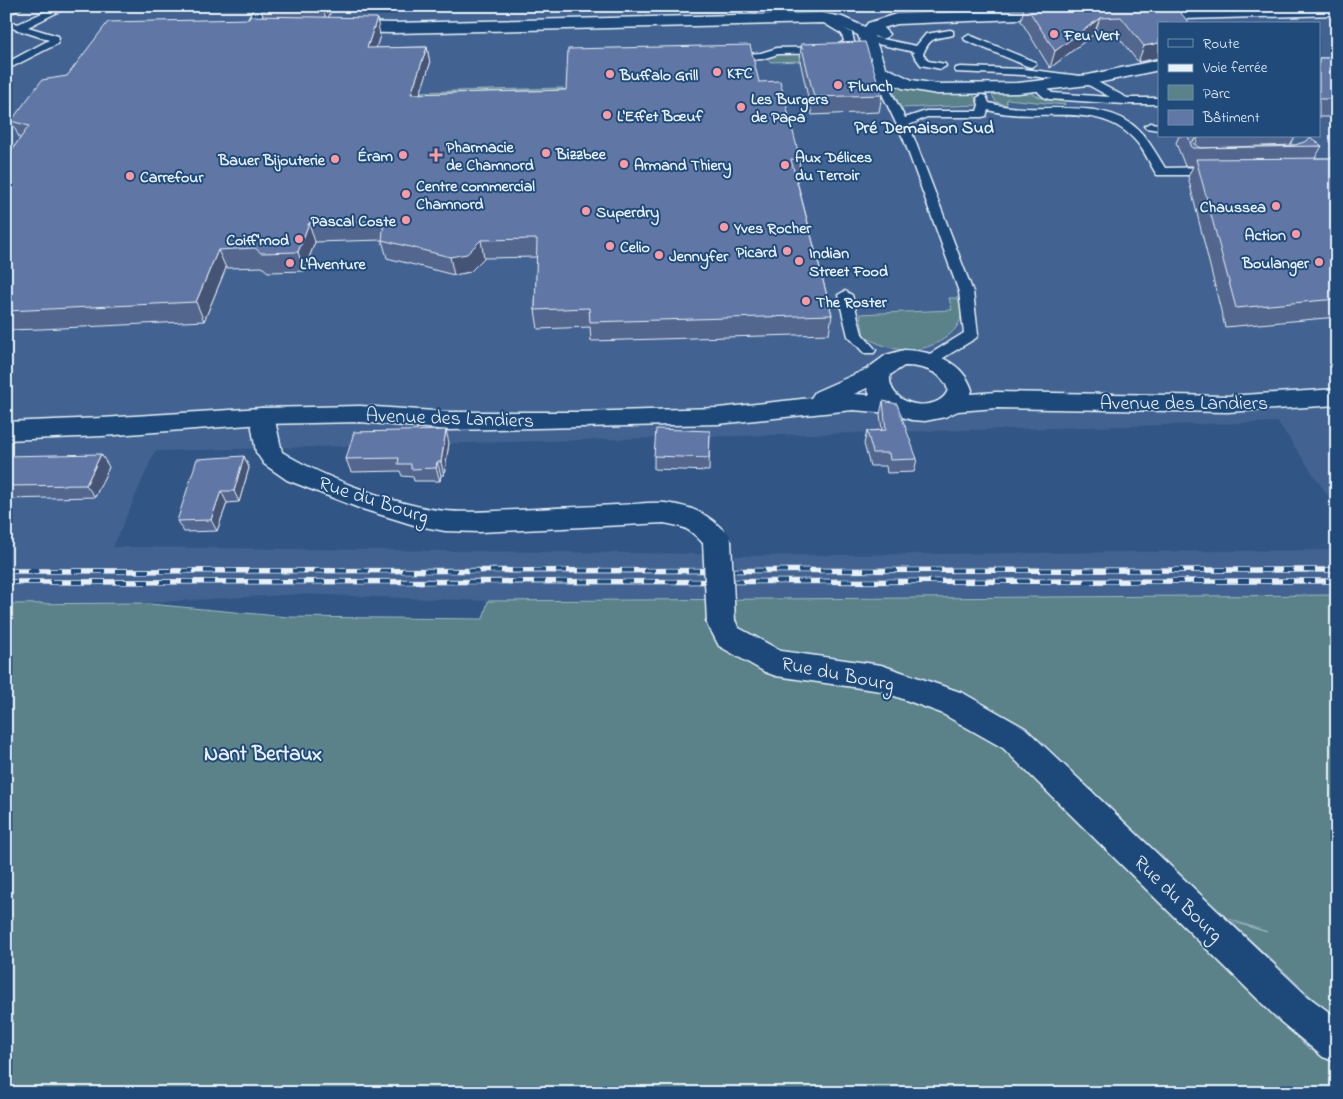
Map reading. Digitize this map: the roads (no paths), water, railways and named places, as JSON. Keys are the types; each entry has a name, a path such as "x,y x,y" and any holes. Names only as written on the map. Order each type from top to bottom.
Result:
{"street":[{"path":"264,6 251,28 293,28"},
{"path":"968,6 1008,14"},
{"path":"1199,6 1221,10 1337,10"},
{"path":"1135,10 1239,18 1302,10"},
{"path":"1268,21 1302,10"},
{"path":"1075,14 1008,14 896,19 873,26 876,34 878,70 908,84 937,89 1040,86 1088,80 1158,65"},
{"path":"323,27 394,28 822,18 851,25 865,32 876,34"},
{"path":"788,409 845,390 896,360 918,358 936,363 952,374 958,384 958,394 953,403 938,411 919,413 893,405 884,398 877,389 876,380 878,372"},
{"name":"Avenue des Landiers","path":"936,363 1031,401"},
{"name":"Avenue des Landiers","path":"953,403 996,400 1227,404 1337,397"},
{"name":"Avenue des Landiers","path":"6,431 102,427 262,416 360,414 450,422 580,420 718,416 854,402 893,405"},
{"name":"Rue du Bourg","path":"262,416 268,452 272,458 296,473 368,501 414,515 445,521 480,522 664,513 684,516 701,524 709,530 717,542 721,621 729,637 776,662 881,678 952,703 1014,738 1294,1008 1337,1043"}],"lane":[{"path":"6,13 20,6"},
{"path":"19,27 65,6"},
{"path":"722,59 762,56 777,51 839,50 849,42 847,33 822,18"},
{"path":"6,24 54,38 53,42 42,50 6,67"},
{"path":"941,66 925,63 918,54 932,34 950,33"},
{"path":"876,34 922,46"},
{"path":"969,38 1031,64"},
{"path":"878,70 881,82 903,124 966,292 971,334 936,363"},
{"path":"960,70 1060,76 1088,80 1125,101"},
{"path":"1048,70 1060,76"},
{"path":"1040,86 1049,96 1125,101 1158,101"},
{"path":"903,124 926,114 982,114 984,105 980,88"},
{"path":"984,105 1007,111 1084,112 1125,124 1138,136 1161,172 1228,170"},
{"path":"894,109 919,117"},
{"path":"1158,166 1175,160"},
{"path":"845,295 855,336 869,350"}],"railway":[{"path":"6,571 1337,570"},
{"path":"6,582 1337,581"}],"place":[{"name":"Feu Vert","path":"1054,34"},
{"name":"KFC","path":"717,72"},
{"name":"Buffalo Grill","path":"610,74"},
{"name":"Flunch","path":"838,85"},
{"name":"Les Burgers de Papa","path":"741,107"},
{"name":"L'Effet Bœuf","path":"607,115"},
{"name":"Bizzbee","path":"546,153"},
{"name":"Éram","path":"403,155"},
{"name":"Pharmacie de Chamnord","path":"436,155"},
{"name":"Bauer Bijouterie","path":"335,159"},
{"name":"Armand Thiery","path":"624,164"},
{"name":"Aux Délices du Terroir","path":"785,165"},
{"name":"Carrefour","path":"130,176"},
{"name":"Centre commercial Chamnord","path":"406,194"},
{"name":"Chaussea","path":"1276,206"},
{"name":"Superdry","path":"586,211"},
{"name":"Pascal Coste","path":"406,220"},
{"name":"Yves Rocher","path":"724,227"},
{"name":"Action","path":"1296,234"},
{"name":"Coiff'mod","path":"299,239"},
{"name":"Celio","path":"610,246"},
{"name":"Picard","path":"787,251"},
{"name":"Jennyfer","path":"659,255"},
{"name":"Indian Street Food","path":"799,261"},
{"name":"Boulanger","path":"1319,262"},
{"name":"L'Aventure","path":"290,263"},
{"name":"The Roster","path":"806,301"}],"district":[{"name":"Pré Demaison Sud","path":"924,127"},
{"name":"Nant Bertaux","path":"263,753"}]}
